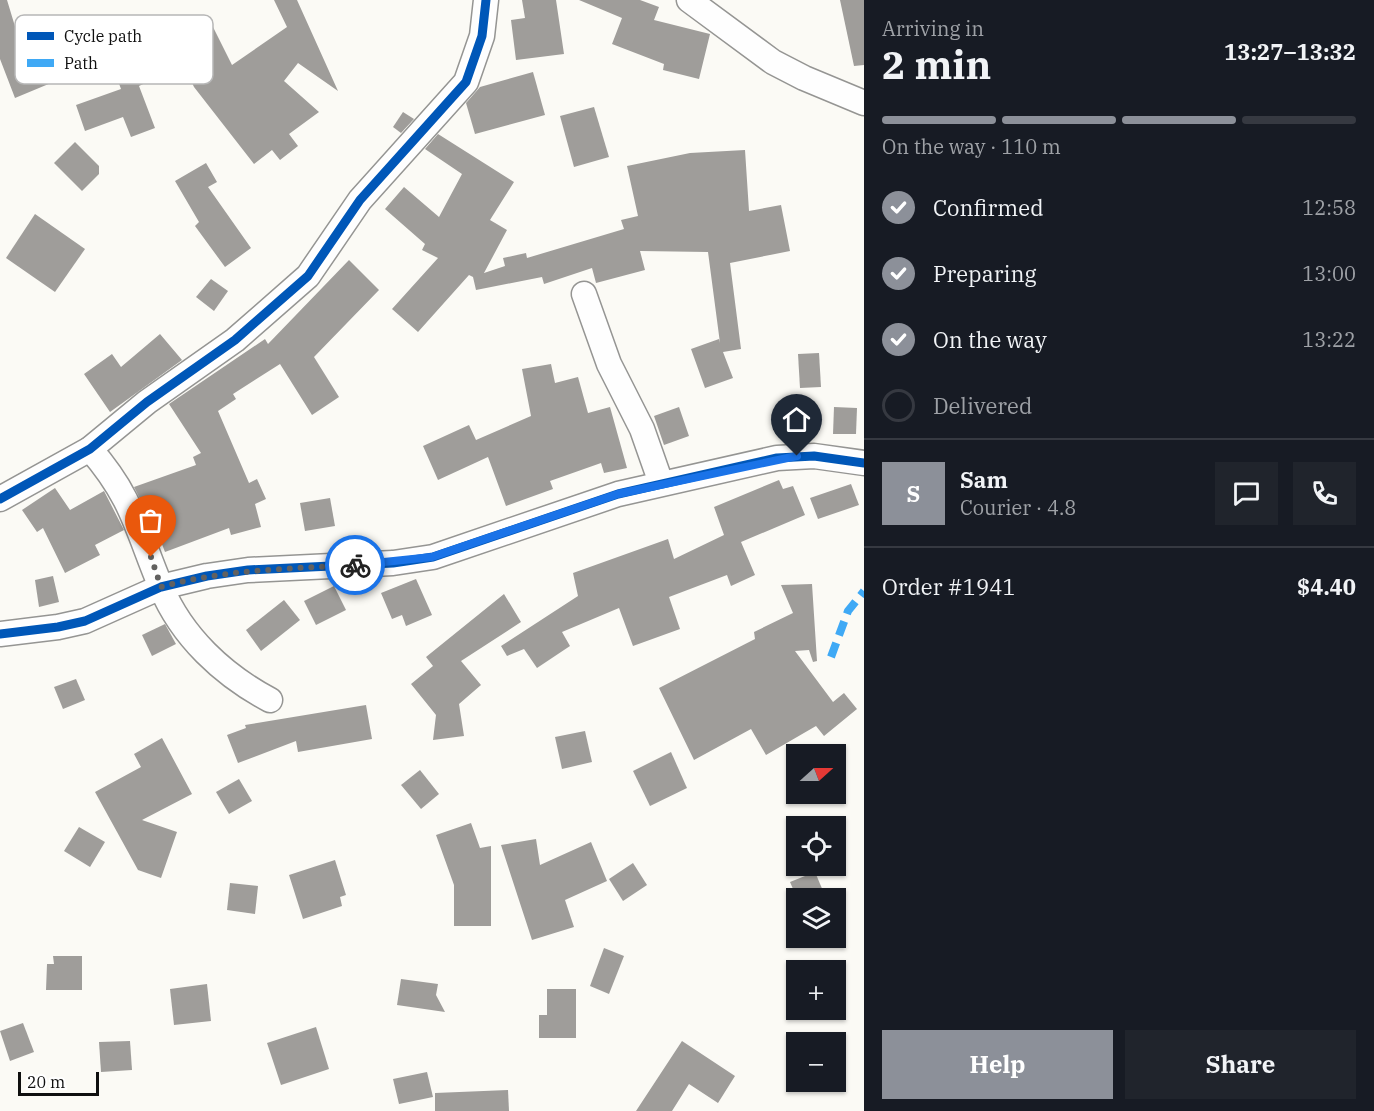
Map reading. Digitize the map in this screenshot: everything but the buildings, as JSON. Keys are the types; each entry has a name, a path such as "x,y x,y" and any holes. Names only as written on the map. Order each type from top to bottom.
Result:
{"street":[{"path":"0,499 90,449 147,402 235,340 309,276 360,200 466,82 482,36 486,0"},
{"path":"689,0 774,62 804,78 864,103"},
{"path":"584,294 609,364 642,429 661,483"},
{"path":"90,449 117,483 133,512 161,587 180,622 204,653 244,686 270,700"},
{"path":"0,634 58,627 84,621 161,587 207,576 248,570 418,560 618,494 661,483 797,456 864,463"}],"marked path":[{"path":"831,657 848,611 864,591"}],"cycle path":[{"path":"0,499 90,449 147,402 235,340 308,276 360,200 466,82 482,36 486,0"},
{"path":"0,634 58,627 85,621 161,587 207,576 248,570 393,563 433,557 618,494 777,458 814,456 864,463"}],"way so far":[{"path":"151,557 161,587 186,580 248,570 355,565"}],"route":[{"path":"355,565 432,557 618,494 777,458 797,456"}]}
